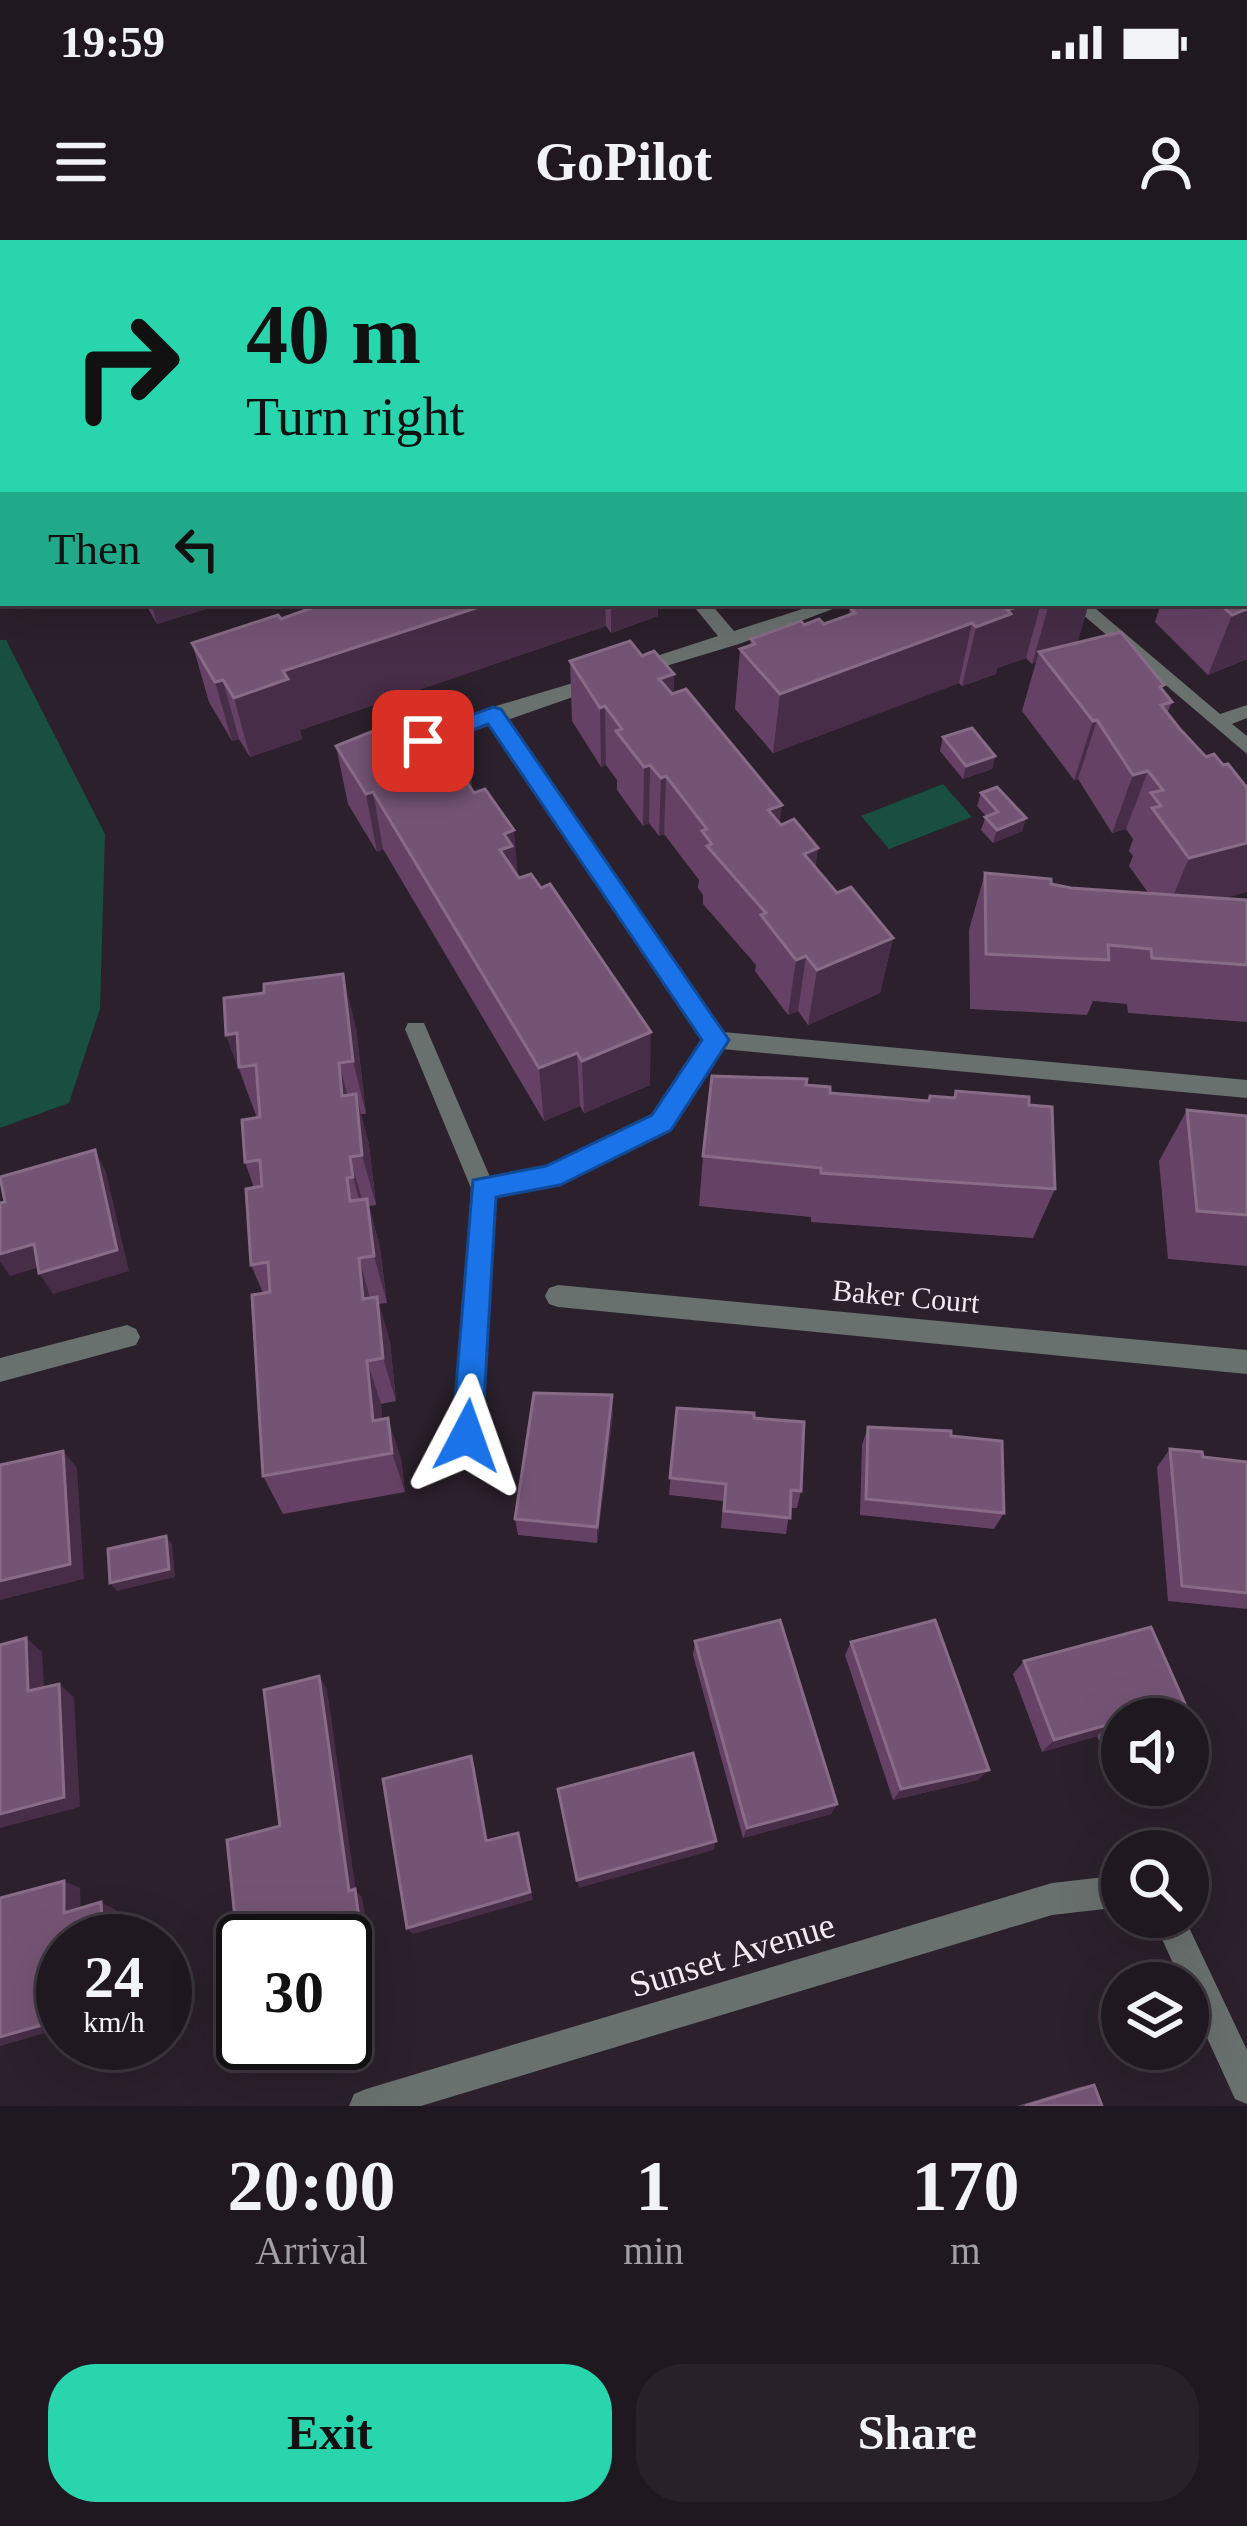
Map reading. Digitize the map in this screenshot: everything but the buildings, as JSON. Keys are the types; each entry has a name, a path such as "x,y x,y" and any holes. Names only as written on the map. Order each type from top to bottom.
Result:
{"street":[{"path":"703,606 732,640"},
{"path":"423,741 493,714 832,606"},
{"path":"1082,606 1247,747"},
{"path":"1218,722 1247,711"},
{"path":"493,714 716,1040"},
{"path":"416,1029 483,1188 467,1436"},
{"path":"716,1040 1247,1089"},
{"path":"483,1188 550,1177 662,1122 716,1040"},
{"name":"Baker Court","path":"558,1296 1247,1361"},
{"path":"0,1370 127,1337"},
{"name":"Sunset Avenue","path":"366,2106 1052,1900 1101,1894"},
{"path":"1178,1938 1247,2087"}],"shaded area":[{"path":"0,640 6,640 105,834 100,1009 69,1103 0,1128"},
{"path":"943,784 972,817 889,849 861,816"}],"route":[{"path":"423,741 493,714 716,1040 662,1122 550,1177 483,1188 467,1436"}]}
